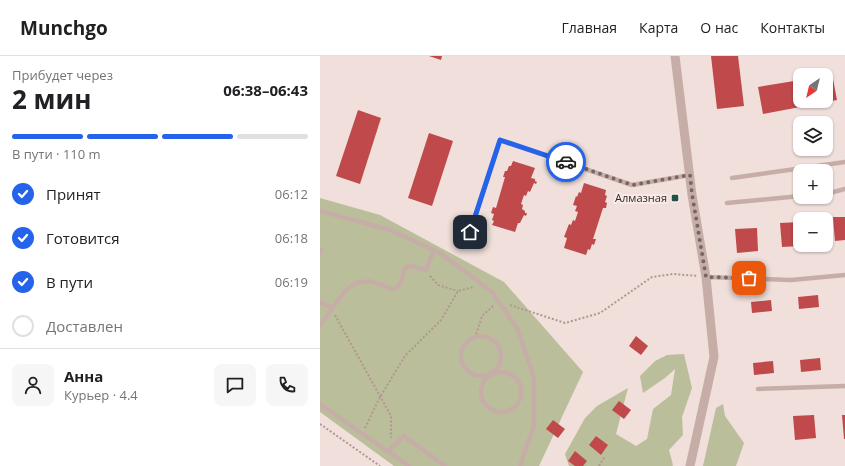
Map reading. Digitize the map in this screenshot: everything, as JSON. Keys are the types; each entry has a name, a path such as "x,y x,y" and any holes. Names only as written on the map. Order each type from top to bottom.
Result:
{"street":[{"path":"675,56 690,175 706,277 714,357 690,466"}],"lane":[{"path":"470,232 500,140 632,185 690,175"},
{"path":"732,178 845,162"},
{"path":"833,192 845,189"},
{"path":"727,203 793,197"},
{"path":"320,211 390,230 434,250 491,291 517,328 534,377 534,425 520,466"},
{"path":"320,325 345,291 356,283 369,281 392,289 398,287 402,280 404,270 407,267 412,266 426,270 434,250"},
{"path":"706,277 791,280 845,275"},
{"path":"320,302 332,308"},
{"path":"475,338 466,343 462,350 461,358 464,366 469,372 476,376 484,376 491,374 499,372 513,376 518,382 520,397 517,404 511,409 503,412 495,412 488,408 483,402 481,386 485,379 491,374 497,368 501,361 501,353 493,340 487,337 479,336 475,338"},
{"path":"758,389 845,386"},
{"path":"320,404 409,466"},
{"path":"388,451 404,436 445,466"}],"path":[{"path":"426,270 438,285 458,291 483,284"},
{"path":"475,338 482,316 498,301 565,323 600,313 652,277 673,274 706,277"},
{"path":"363,434 380,397 405,356 441,320 458,291"},
{"path":"332,308 391,416 391,436 388,451"},
{"path":"320,424 380,466"},
{"path":"599,466 606,456"}],"green space":[{"path":"320,198 380,215 504,282 583,372 539,466 394,466 320,412"},
{"path":"684,354 692,388 682,417 683,435 669,450 672,466 569,466 565,454 585,418 597,406 628,388 616,434 636,446 647,439 653,409 671,395 675,369 643,393 640,376 655,361 667,355"},
{"path":"723,404 725,416 744,443 736,466 703,466 716,408"}],"building":[{"path":"429,56 442,56 441,60"},
{"path":"711,56 738,56 744,106 717,109"},
{"path":"833,79 837,100 833,101"},
{"path":"793,81 793,108 795,108 763,114 758,87"},
{"path":"358,110 381,118 360,184 336,176"},
{"path":"429,133 453,141 432,206 408,198"},
{"path":"513,161 535,168 531,178 535,179 537,182 536,184 534,183 530,192 528,191 526,196 524,195 521,204 523,205 522,209 525,213 527,213 526,216 524,215 520,223 518,223 515,232 492,225 494,221 492,220 494,214 491,213 493,207 496,208 505,177 503,177 505,171 507,171 509,166 511,166"},
{"path":"584,183 606,190 605,195 607,196 605,202 607,203 606,208 603,208 593,239 596,239 594,245 592,244 590,250 588,249 586,255 564,248 567,238 564,237 569,224 571,225 573,220 575,221 578,212 575,211 577,206 573,205 576,196 577,197 579,192 581,193"},
{"path":"833,217 845,217 845,240 835,241"},
{"path":"793,222 793,246 782,247 780,223"},
{"path":"757,228 758,251 737,253 735,229"},
{"path":"818,295 819,307 799,309 798,297"},
{"path":"771,300 772,311 752,313 751,302"},
{"path":"636,336 648,346 641,355 629,346"},
{"path":"820,358 821,370 801,372 800,360"},
{"path":"773,361 774,373 754,375 753,363"},
{"path":"619,401 631,410 624,419 612,410"},
{"path":"814,415 816,438 795,440 793,416"},
{"path":"842,415 845,415 845,439 844,439"},
{"path":"553,420 565,429 558,438 546,429"},
{"path":"596,436 608,445 601,455 589,445"},
{"path":"575,451 587,461 583,466 575,466 568,461"}],"way so far":[{"path":"566,162 632,185 690,175 706,277 749,278"}],"place":[{"name":"Алмазная","path":"675,198"}],"route":[{"path":"470,232 500,140 566,162"}]}
